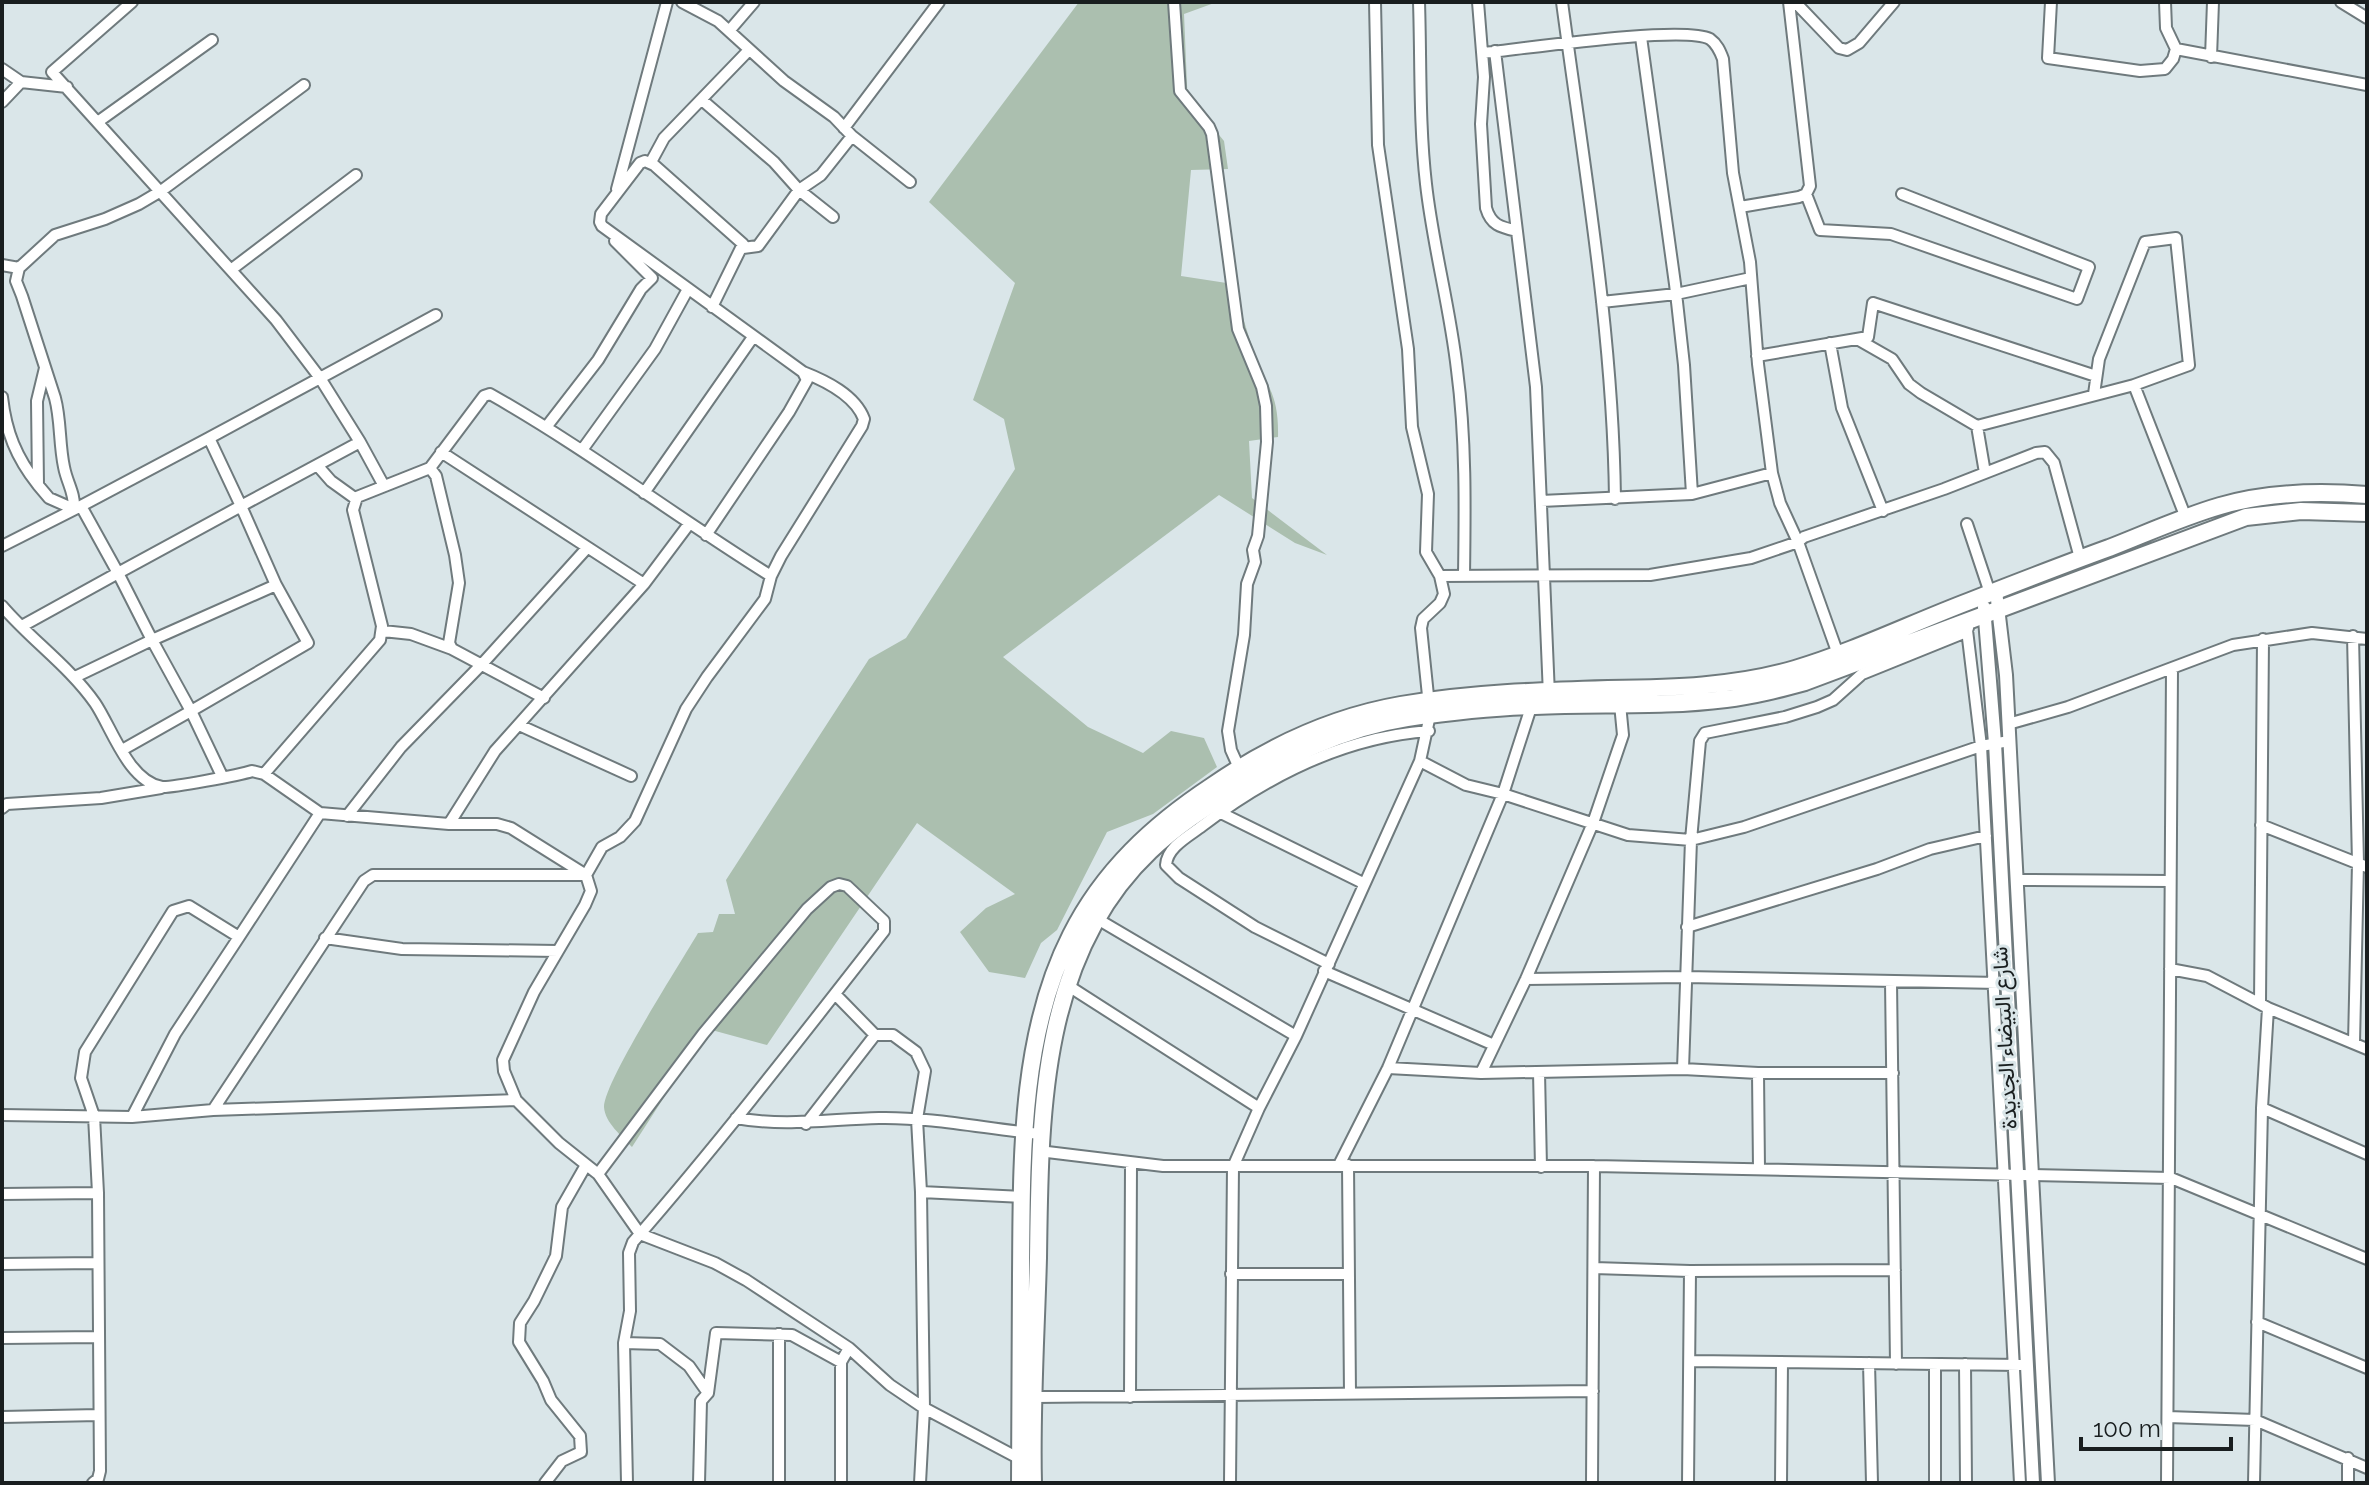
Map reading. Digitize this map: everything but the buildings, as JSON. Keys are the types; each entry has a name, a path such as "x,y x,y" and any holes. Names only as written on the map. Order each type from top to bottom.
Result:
{"main road":[{"path":"1983,606 2080,558 2216,507 2279,494 2367,495"},
{"path":"1541,698 1620,704 1728,699 1780,689 1840,660 1983,606 2246,517 2301,511 2367,513"},
{"path":"1020,1483 1029,1469 1035,1397 1035,1139 1042,1015 1059,962 1090,914 1129,873 1143,847 1210,804 1243,774 1322,742 1375,725 1541,698 1722,685 1840,660"},
{"path":"1029,1469 1022,1197 1050,1055 1067,985 1090,914"}],"street":[{"path":"132,2 52,72 276,320 320,378 384,486"},
{"path":"615,196 667,2"},
{"path":"682,2 718,21 910,182"},
{"path":"729,31 754,2"},
{"path":"743,248 758,246 799,190 821,175 939,2"},
{"path":"1174,2 1180,91 1212,134 1238,329 1262,387 1266,406 1267,442 1258,536 1253,550 1255,562 1247,584 1244,635 1228,731 1231,750 1243,774"},
{"path":"1230,1483 1233,1167 1296,1036 1420,761 1429,715 1421,628 1423,619 1440,603 1444,594 1440,576 1426,552 1428,494 1412,427 1408,349 1378,145 1375,2"},
{"path":"1419,2 1420,95 1426,185 1458,372 1463,456 1464,576"},
{"path":"1350,1394 1344,1165 1388,1068 1541,698 1543,575 1536,387 1517,231 1489,52 1478,2"},
{"path":"1562,2 1602,302 1614,433 1615,499"},
{"path":"1792,2 1839,48 1847,50 1859,43 1894,2"},
{"path":"1740,207 1799,197 1806,194 1810,186 1792,2"},
{"path":"2051,2 2048,58 2140,71 2165,69 2170,65 2176,49 2166,28 2165,2"},
{"path":"2211,57 2213,2"},
{"path":"2341,2 2367,18"},
{"path":"1489,52 1568,43 1694,35 1712,40 1717,45 1723,59 1733,173 1751,278 1772,473 1780,503 1798,542 1840,660"},
{"path":"1641,37 1676,294 1692,494"},
{"path":"99,121 212,40"},
{"path":"2176,49 2367,85"},
{"path":"651,162 664,138 749,50"},
{"path":"1489,52 1481,124 1486,208 1496,225 1517,231"},
{"path":"2,69 21,82 67,87"},
{"path":"2,102 21,82"},
{"path":"222,776 118,573 78,508 65,471 59,413 16,281 19,268 55,235 105,219 161,191 304,85"},
{"path":"702,100 774,162 799,190 833,217"},
{"path":"547,426 598,360 641,289 652,278 600,222 601,214 640,163 651,162 740,239 743,248 712,307"},
{"path":"232,269 356,175"},
{"path":"1806,194 1820,230 1891,234 2077,299 2089,267 1902,194"},
{"path":"586,875 602,847 620,837 635,821 686,709 765,599 771,576 864,419 855,402 817,377 803,372 605,228"},
{"path":"1857,339 1892,359 1909,384 1921,393 1977,426 2134,385 2189,365 2176,238 2145,242 2099,359 2094,394"},
{"path":"2,265 19,268"},
{"path":"1602,302 1676,294 1751,278"},
{"path":"582,450 655,349 688,289"},
{"path":"1757,356 1868,337 1873,303 2096,376"},
{"path":"2,546 436,315"},
{"path":"644,493 753,337"},
{"path":"1830,343 1842,408 1883,511"},
{"path":"38,485 37,401 45,368"},
{"path":"706,535 801,392 807,380 803,372"},
{"path":"2134,385 2186,518"},
{"path":"264,774 380,640 383,631 353,510 356,499 430,468 484,396 490,394 547,426 689,524 771,576"},
{"path":"2,397 5,427 20,462 49,498 78,508"},
{"path":"1977,426 1985,473"},
{"path":"122,750 308,643 276,585 209,438"},
{"path":"22,626 360,442"},
{"path":"441,452 644,584"},
{"path":"1440,576 1603,577 1705,568 1751,558 1798,542 1804,537 2045,452 2051,457 2080,558"},
{"path":"317,465 331,481 356,499"},
{"path":"430,468 436,476 459,583 449,643 452,649"},
{"path":"1541,501 1692,494 1772,473"},
{"path":"449,824 495,751 644,584 689,524"},
{"path":"1967,524 1983,606 1988,745 1986,836 2000,983"},
{"path":"347,816 401,747 483,663 587,548"},
{"path":"75,677 276,585"},
{"path":"2,606 75,677 97,705 136,770 148,781 163,787"},
{"path":"1683,1069 1691,840 1700,741 1705,733 1785,717 1833,700 1862,674 1955,637 1983,606"},
{"name":"شارع البيضاء الجديدة","path":"1983,606 2006,675 2048,1483"},
{"name":"شارع البيضاء الجديدة","path":"1983,606 2020,1365 2033,1483"},
{"path":"383,631 411,634 452,649 544,698"},
{"path":"2008,724 2068,707 2233,645 2312,633 2367,639"},
{"path":"2353,636 2362,865 2354,1043"},
{"path":"2254,1483 2264,1005 2261,825 2263,639"},
{"path":"2167,1483 2172,669"},
{"path":"1481,1073 1526,979 1593,823 1623,735 1620,704"},
{"path":"1429,715 1316,757 1210,804 1168,856 1166,865 1179,878 1255,927 1326,968 1494,1045"},
{"path":"519,725 631,776"},
{"path":"1420,761 1466,785 1628,835 1691,840 1744,827 1988,745 2009,741"},
{"path":"2,808 7,804 101,798 252,771 264,774 320,813 449,824 497,824 525,835 586,875 591,891 534,992 503,1060 504,1071 516,1100 559,1143 598,1174 640,1234 732,1271 849,1348 890,1385 924,1408 1029,1469"},
{"path":"1210,804 1363,883"},
{"path":"132,1117 175,1034 320,813"},
{"path":"2261,825 2362,865"},
{"path":"1687,927 1877,869 1930,849 1986,836"},
{"path":"213,1110 278,1016 325,938 364,881 373,875 586,875"},
{"path":"2016,880 2170,881"},
{"path":"598,1174 703,1034 807,909 831,887 839,884 847,886 884,921 884,931 835,994 633,1242 629,1253 630,1311 624,1343 627,1483"},
{"path":"93,1483 100,1471 98,1193 94,1116 81,1078 85,1052 173,911 189,906 239,937"},
{"path":"1090,914 1296,1036"},
{"path":"325,938 402,949 558,951"},
{"path":"2170,969 2207,976 2264,1005 2367,1049"},
{"path":"1526,979 1685,977 2021,984"},
{"path":"1891,982 1896,1364"},
{"path":"1067,985 1259,1108"},
{"path":"835,994 875,1035 893,1035 916,1052 925,1071 917,1119 924,1408 920,1483"},
{"path":"806,1124 875,1035"},
{"path":"1388,1068 1481,1073 1683,1069 1758,1073 1893,1073"},
{"path":"1539,1072 1541,1167"},
{"path":"1758,1073 1759,1169"},
{"path":"2,1115 132,1117 213,1110 516,1100"},
{"path":"2262,1108 2367,1154"},
{"path":"736,1118 806,1124 879,1118 917,1119 1035,1139 1131,1163 1233,1167 1594,1166 2171,1178 2367,1259"},
{"path":"1130,1397 1131,1163"},
{"path":"545,1483 562,1461 581,1452 580,1436 551,1400 543,1381 526,1357 519,1342 520,1323 556,1256 562,1207 586,1165"},
{"path":"1592,1483 1594,1166"},
{"path":"921,1192 1022,1197"},
{"path":"2,1194 98,1193"},
{"path":"2,1264 98,1263"},
{"path":"1594,1268 1895,1270"},
{"path":"1688,1483 1690,1271"},
{"path":"1231,1274 1349,1274"},
{"path":"2257,1322 2367,1368"},
{"path":"699,1483 701,1401 708,1393 716,1333 792,1335 841,1362"},
{"path":"779,1334 779,1483"},
{"path":"2,1338 99,1337"},
{"path":"624,1343 660,1344 689,1366 708,1393"},
{"path":"841,1483 841,1362 849,1348"},
{"path":"1691,1361 2020,1365 2020,1483"},
{"path":"1781,1483 1782,1362"},
{"path":"1869,1363 1872,1483"},
{"path":"1935,1364 1935,1483"},
{"path":"1965,1364 1966,1483"},
{"path":"1035,1397 1593,1391"},
{"path":"2,1417 99,1415"},
{"path":"2168,1417 2255,1420 2367,1468"},
{"path":"2348,1458 2348,1483"}],"green space":[{"path":"1079,2 1217,2 1184,14 1188,108 1224,141 1228,169 1191,170 1181,276 1233,284 1254,352 1274,401 1278,422 1278,437 1249,441 1252,498 1327,555 1295,543 1219,495 1003,657 1088,727 1143,753 1171,731 1204,738 1217,767 1153,814 1107,832 1057,930 1041,943 1025,978 989,972 960,932 986,908 1015,894 917,823 767,1045 708,1029 632,1147 611,1124 604,1107 616,1073 629,1049 698,933 713,932 719,914 735,914 726,880 869,659 906,638 1015,469 1004,419 973,400 1015,283 929,202"}]}
